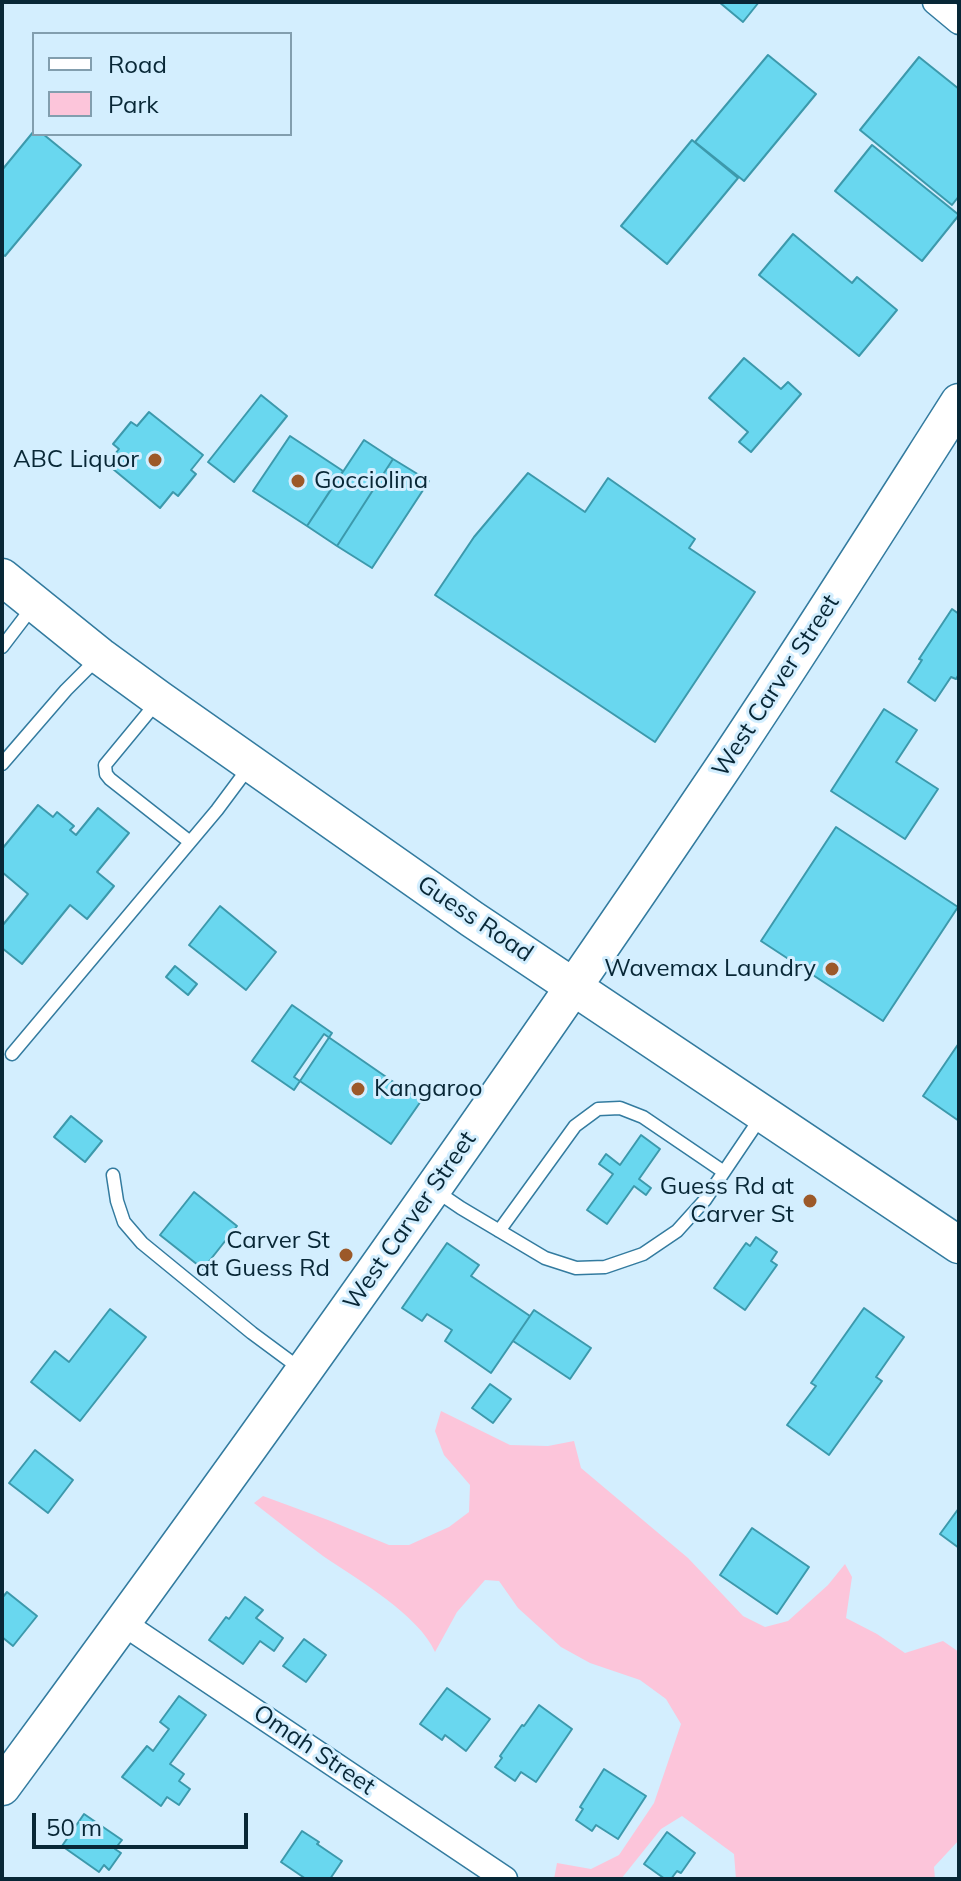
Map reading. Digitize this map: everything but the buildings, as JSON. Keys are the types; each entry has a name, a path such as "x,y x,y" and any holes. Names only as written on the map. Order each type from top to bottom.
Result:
{"main road":[{"name":"West Carver Street","path":"2,1787 304,1371 574,986 799,653 959,402"},
{"name":"Guess Road","path":"2,577 159,699 472,919 959,1245"}],"street":[{"path":"935,2 959,22"},
{"name":"Omah Street","path":"123,1623 505,1879"}],"lane":[{"path":"2,647 35,604"},
{"path":"2,764 100,656"},
{"path":"159,699 105,765 106,774 190,842"},
{"path":"12,1054 217,810 251,764"},
{"path":"499,1231 575,1126 598,1109 620,1108 643,1117 724,1172"},
{"path":"433,1189 545,1258 576,1268 605,1267 643,1254 677,1231 705,1200 763,1114"},
{"path":"113,1175 124,1222 142,1243 252,1333 304,1371"}],"green space":[{"path":"441,1411 510,1445 548,1446 574,1441 581,1468 688,1558 743,1616 765,1627 788,1621 828,1585 845,1564 852,1577 846,1618 905,1653 943,1641 959,1652 959,1840 934,1867 935,1879 736,1879 734,1854 682,1816 661,1829 621,1879 554,1879 557,1863 591,1869 619,1855 654,1803 681,1724 666,1699 640,1680 590,1663 561,1647 518,1608 499,1581 485,1580 457,1612 435,1652 427,1638 401,1611 254,1503 263,1496 389,1545 409,1545 449,1527 469,1512 470,1485 444,1455 435,1431"}],"place":[{"name":"ABC Liquor","path":"155,460"},
{"name":"Gocciolina","path":"298,481"},
{"name":"Wavemax Laundry","path":"832,969"},
{"name":"Kangaroo","path":"358,1089"},
{"name":"Guess Rd at Carver St","path":"810,1201"},
{"name":"Carver St at Guess Rd","path":"346,1255"}]}
